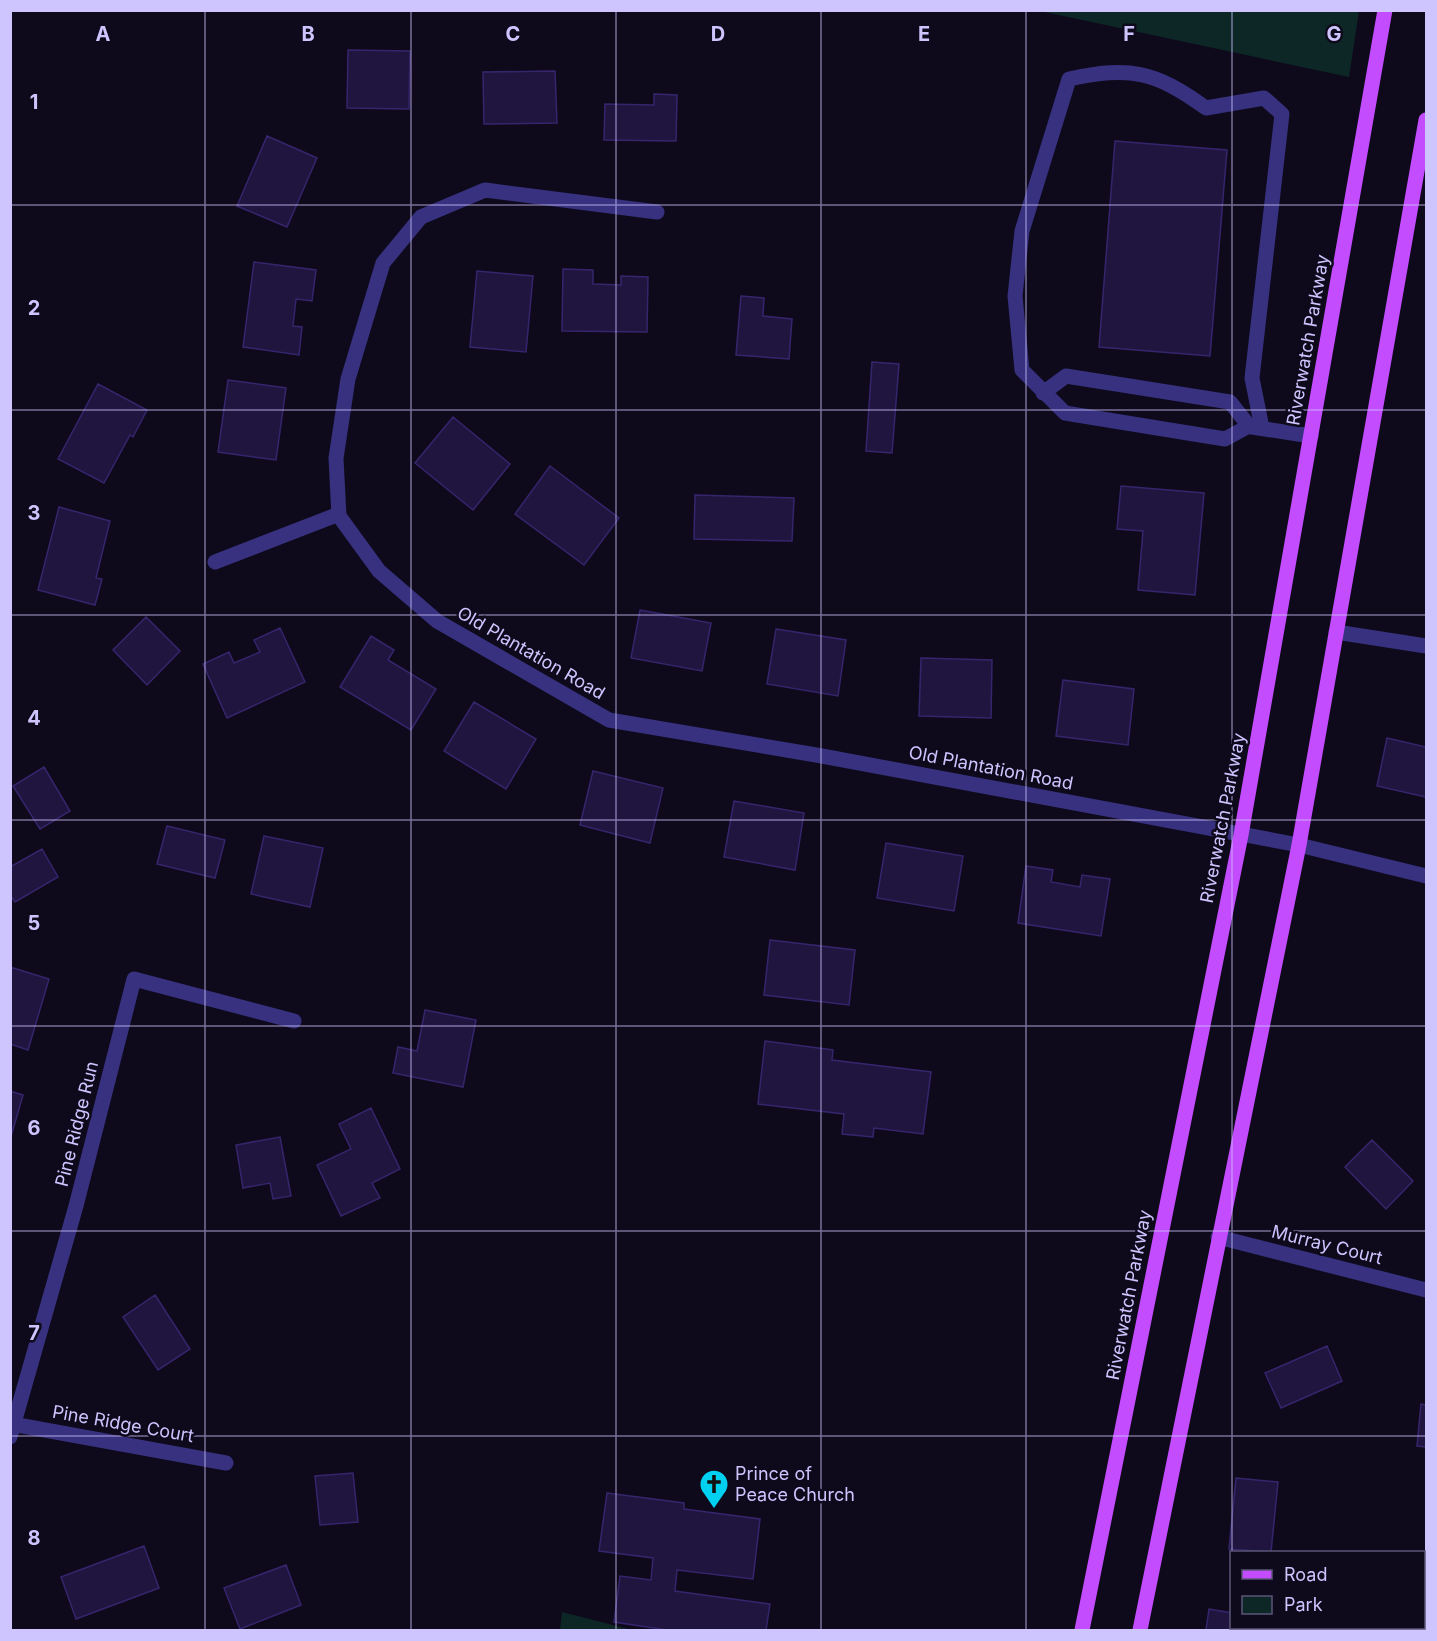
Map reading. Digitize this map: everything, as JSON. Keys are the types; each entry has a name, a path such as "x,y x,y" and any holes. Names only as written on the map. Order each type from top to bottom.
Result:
{"main road":[{"name":"Riverwatch Parkway","path":"1082,1630 1241,835 1385,10"},
{"path":"1140,1630 1299,845 1336,632 1422,180 1426,120"}],"street":[{"path":"1256,427 1252,378 1282,114 1264,98 1206,108 1185,93 1150,75 1106,71 1069,79 1022,231 1015,296 1022,370 1065,413 1225,439 1256,427 1311,436"},
{"path":"215,562 339,514 336,458 348,379 383,263 421,218 485,190 657,212"},
{"path":"1043,393 1066,376 1230,402 1256,427"},
{"name":"Old Plantation Road","path":"339,514 379,571 437,621 609,720 834,758 1299,845 1426,876"},
{"path":"1336,632 1426,646"},
{"name":"Pine Ridge Run","path":"11,1430 76,1206 134,980 294,1021"},
{"name":"Murray Court","path":"1218,1237 1426,1290"},
{"name":"Pine Ridge Court","path":"11,1430 226,1463"}],"green space":[{"path":"1359,10 1349,77 1040,11"},
{"path":"562,1612 632,1630 560,1630"}],"building":[{"path":"348,50 410,51 409,109 347,108"},
{"path":"555,71 557,123 484,124 483,72"},
{"path":"654,94 677,95 676,141 604,140 605,104 654,105"},
{"path":"267,136 317,158 287,227 237,206"},
{"path":"1115,141 1227,150 1210,356 1099,347"},
{"path":"254,262 316,270 312,301 296,299 293,326 302,327 299,355 243,347"},
{"path":"563,269 593,270 593,284 621,285 621,276 648,277 647,332 562,331"},
{"path":"477,271 533,276 526,352 470,347"},
{"path":"741,296 764,298 763,316 792,319 789,359 736,355"},
{"path":"872,362 899,364 892,453 866,451"},
{"path":"228,380 286,388 276,460 218,452"},
{"path":"98,384 147,410 133,437 130,435 104,483 58,459"},
{"path":"453,417 510,464 473,510 415,463"},
{"path":"550,466 619,518 584,565 515,514"},
{"path":"1121,486 1204,493 1195,595 1138,590 1143,531 1117,529"},
{"path":"695,495 794,498 792,541 694,539"},
{"path":"59,507 110,521 96,578 102,579 95,605 38,590"},
{"path":"640,610 711,623 702,671 631,658"},
{"path":"146,617 180,651 147,685 113,650"},
{"path":"280,628 305,682 227,718 203,664 229,652 234,663 260,652 254,640"},
{"path":"776,629 846,640 838,696 767,684"},
{"path":"371,636 394,650 388,660 436,689 411,730 340,687"},
{"path":"921,658 992,660 991,718 919,716"},
{"path":"1063,680 1134,689 1128,745 1056,736"},
{"path":"474,702 536,739 506,789 444,751"},
{"path":"1387,738 1426,747 1426,797 1377,786"},
{"path":"44,767 70,811 40,829 13,786"},
{"path":"593,771 663,788 650,843 580,825"},
{"path":"734,801 804,813 795,870 724,857"},
{"path":"167,826 225,840 215,878 157,864"},
{"path":"264,836 323,848 310,907 251,894"},
{"path":"886,843 963,856 954,911 877,898"},
{"path":"42,849 58,877 15,902 10,895 10,867"},
{"path":"1026,866 1053,870 1051,882 1080,887 1082,875 1110,879 1101,936 1018,923"},
{"path":"770,940 855,950 849,1005 764,995"},
{"path":"10,967 49,979 28,1050 10,1044"},
{"path":"425,1010 476,1020 463,1087 393,1073 398,1047 417,1051"},
{"path":"765,1041 833,1050 832,1060 931,1072 923,1134 874,1128 873,1137 842,1134 844,1114 758,1104"},
{"path":"10,1091 23,1095 10,1140"},
{"path":"371,1108 400,1169 372,1183 380,1198 341,1216 317,1165 351,1149 339,1124"},
{"path":"280,1137 291,1196 273,1199 270,1183 243,1188 236,1145"},
{"path":"1372,1140 1413,1181 1386,1209 1345,1167"},
{"path":"155,1295 190,1349 158,1370 123,1317"},
{"path":"1327,1346 1342,1381 1281,1408 1265,1373"},
{"path":"1421,1404 1426,1405 1426,1447 1417,1446"},
{"path":"353,1473 358,1522 320,1525 315,1476"},
{"path":"1236,1478 1278,1482 1271,1551 1229,1549"},
{"path":"607,1493 684,1503 684,1509 760,1519 753,1579 677,1570 675,1591 770,1604 766,1630 667,1630 614,1622 620,1576 651,1580 653,1558 599,1551"},
{"path":"144,1546 159,1588 76,1619 61,1577"},
{"path":"286,1565 301,1605 240,1629 224,1588"},
{"path":"1209,1609 1230,1613 1230,1629 1249,1629 1249,1630 1206,1630"}],"place":[{"name":"Prince of Peace Church","path":"714,1510"}]}
